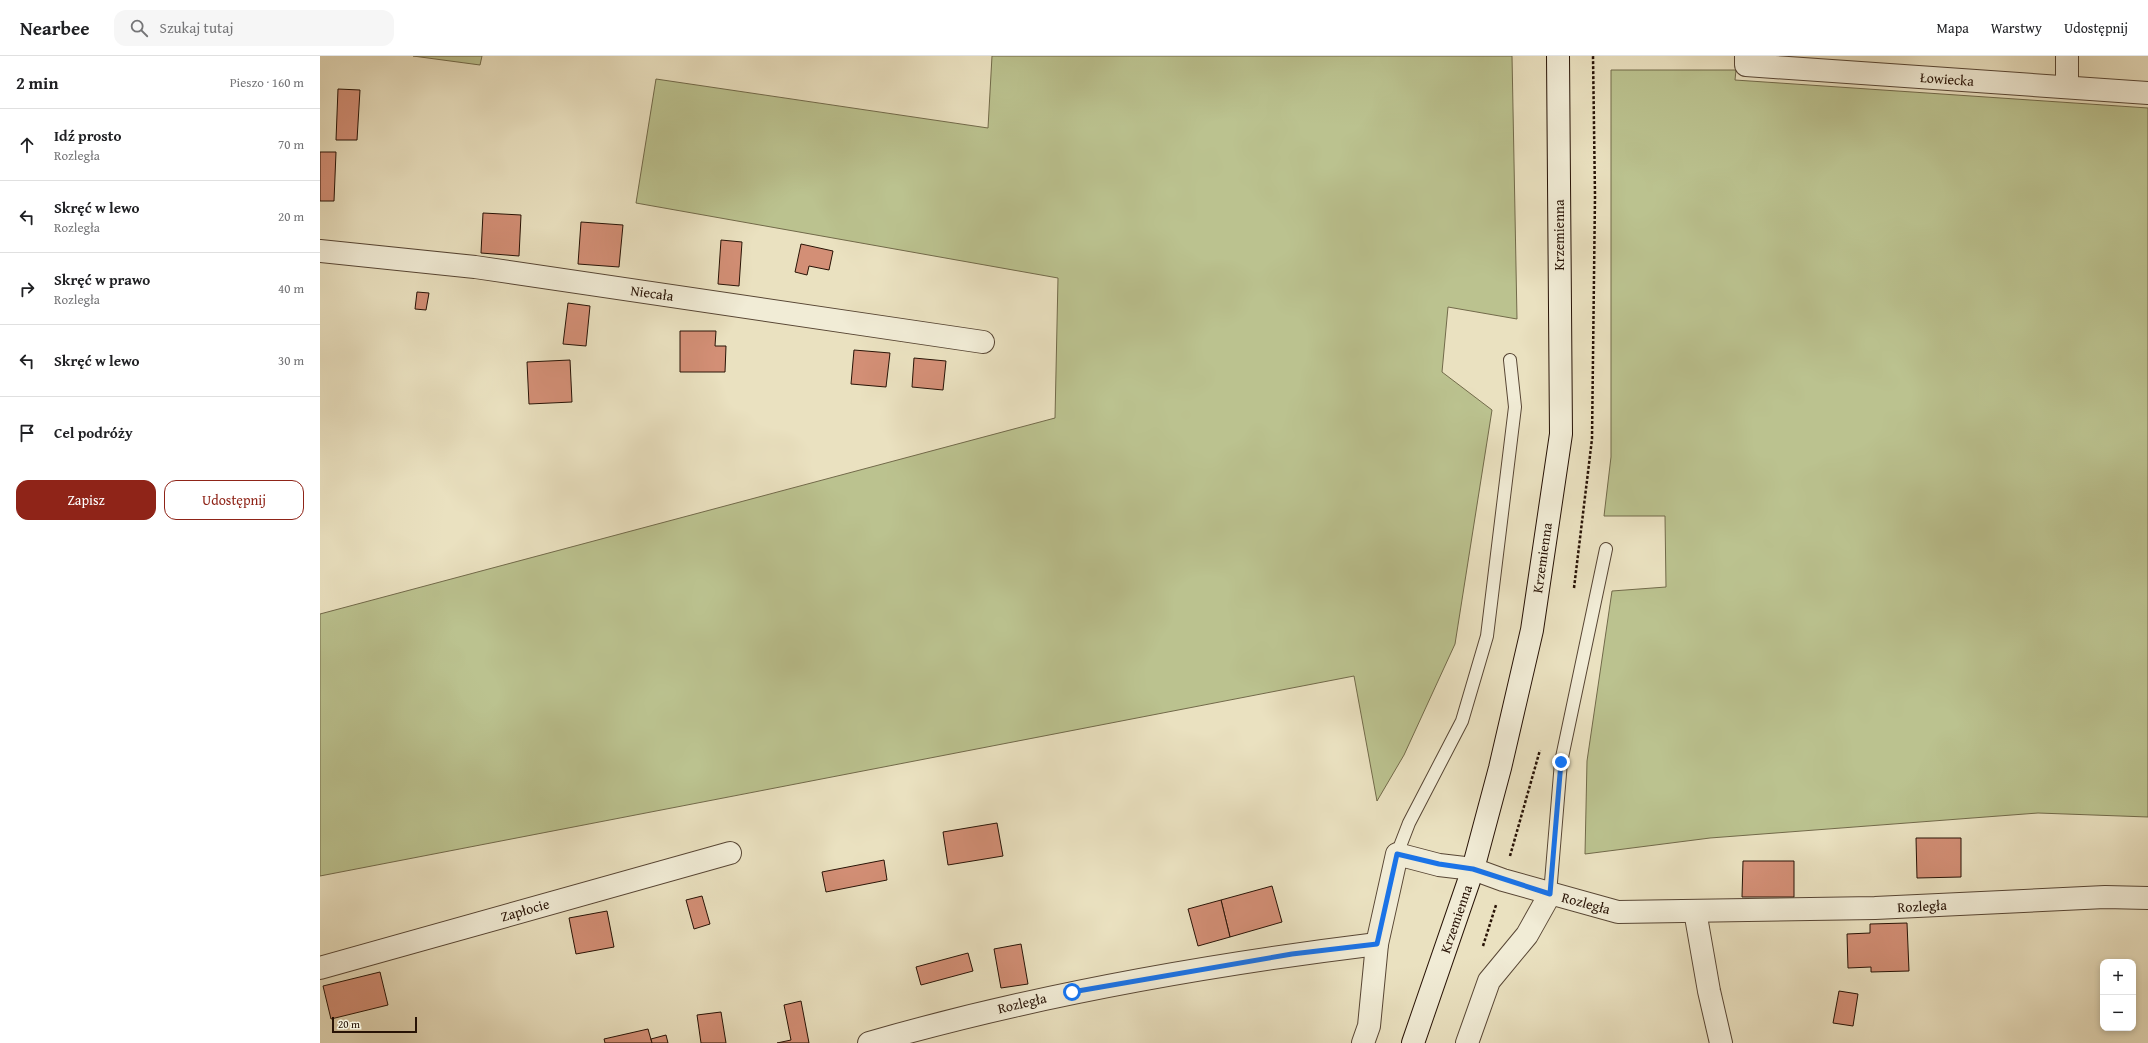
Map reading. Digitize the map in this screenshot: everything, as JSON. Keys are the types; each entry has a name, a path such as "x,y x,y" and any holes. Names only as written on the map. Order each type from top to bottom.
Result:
{"street":[{"name":"Krzemienna","path":"1413,1043 1473,869 1500,768 1532,630 1561,434 1558,56"},
{"path":"2066,56 2067,87"},
{"name":"Łowiecka","path":"1746,60 2148,93"},
{"name":"Niecała","path":"320,251 475,267 984,342"},
{"name":"Zapłocie","path":"320,968 730,853"},
{"name":"Rozległa","path":"1397,854 1439,864 1473,869 1550,894 1618,912 1875,908 2105,897 2148,898"},
{"path":"1363,1043 1369,1026 1377,944 1397,854"},
{"path":"1467,1043 1489,981 1527,935 1550,894"},
{"path":"1695,911 1709,991 1721,1043"},
{"name":"Rozległa","path":"869,1043 934,1024 1072,992 1292,954 1377,944"}],"lane":[{"path":"1397,854 1409,822 1462,721 1487,636 1515,407 1510,360"},
{"path":"1550,894 1561,762 1606,549"}],"green space":[{"path":"413,56 482,56 480,65"},
{"path":"992,56 1512,56 1517,319 1448,307 1442,372 1492,410 1455,644 1404,755 1377,801 1354,676 320,876 320,614 1055,418 1058,278 636,203 656,79 988,128"},
{"path":"1611,70 1736,70 1735,80 2148,108 2148,817 2038,813 1710,838 1585,854 1587,761 1612,591 1666,587 1665,516 1604,516 1611,457"}],"building":[{"path":"338,89 360,90 357,140 336,140"},
{"path":"320,152 336,152 334,201 320,201"},
{"path":"483,213 521,215 519,256 481,253"},
{"path":"581,222 623,225 619,267 578,264"},
{"path":"721,240 742,242 739,286 718,284"},
{"path":"801,244 833,251 829,270 809,266 807,275 795,272"},
{"path":"417,292 429,293 426,310 415,309"},
{"path":"568,303 590,306 586,346 563,344"},
{"path":"680,331 716,331 715,346 726,346 725,372 680,372"},
{"path":"854,350 890,353 886,387 851,384"},
{"path":"914,358 946,361 943,390 912,387"},
{"path":"570,360 572,402 529,404 527,362"},
{"path":"997,823 1003,856 948,865 943,832"},
{"path":"1916,838 1961,838 1961,877 1917,878"},
{"path":"884,860 887,880 826,892 822,872"},
{"path":"1743,861 1794,861 1794,897 1742,897"},
{"path":"1272,886 1282,922 1230,937 1221,900"},
{"path":"702,896 710,924 694,929 686,900"},
{"path":"1221,900 1230,937 1198,946 1188,909"},
{"path":"607,911 614,947 576,954 569,918"},
{"path":"1907,923 1909,971 1871,972 1871,967 1848,968 1847,934 1870,933 1870,924"},
{"path":"1021,944 1028,984 1001,988 994,949"},
{"path":"968,953 973,971 921,985 916,967"},
{"path":"380,972 388,1005 331,1019 323,986"},
{"path":"1839,991 1858,994 1853,1026 1833,1023"},
{"path":"801,1001 809,1043 777,1043 791,1040 784,1005"},
{"path":"721,1012 726,1043 701,1043 697,1015"},
{"path":"648,1029 652,1043 605,1043 604,1039"},
{"path":"666,1035 668,1043 652,1043 651,1039"}],"route":[{"path":"1072,992 1292,954 1377,944 1397,854 1439,864 1473,869 1550,894 1561,762"}]}
